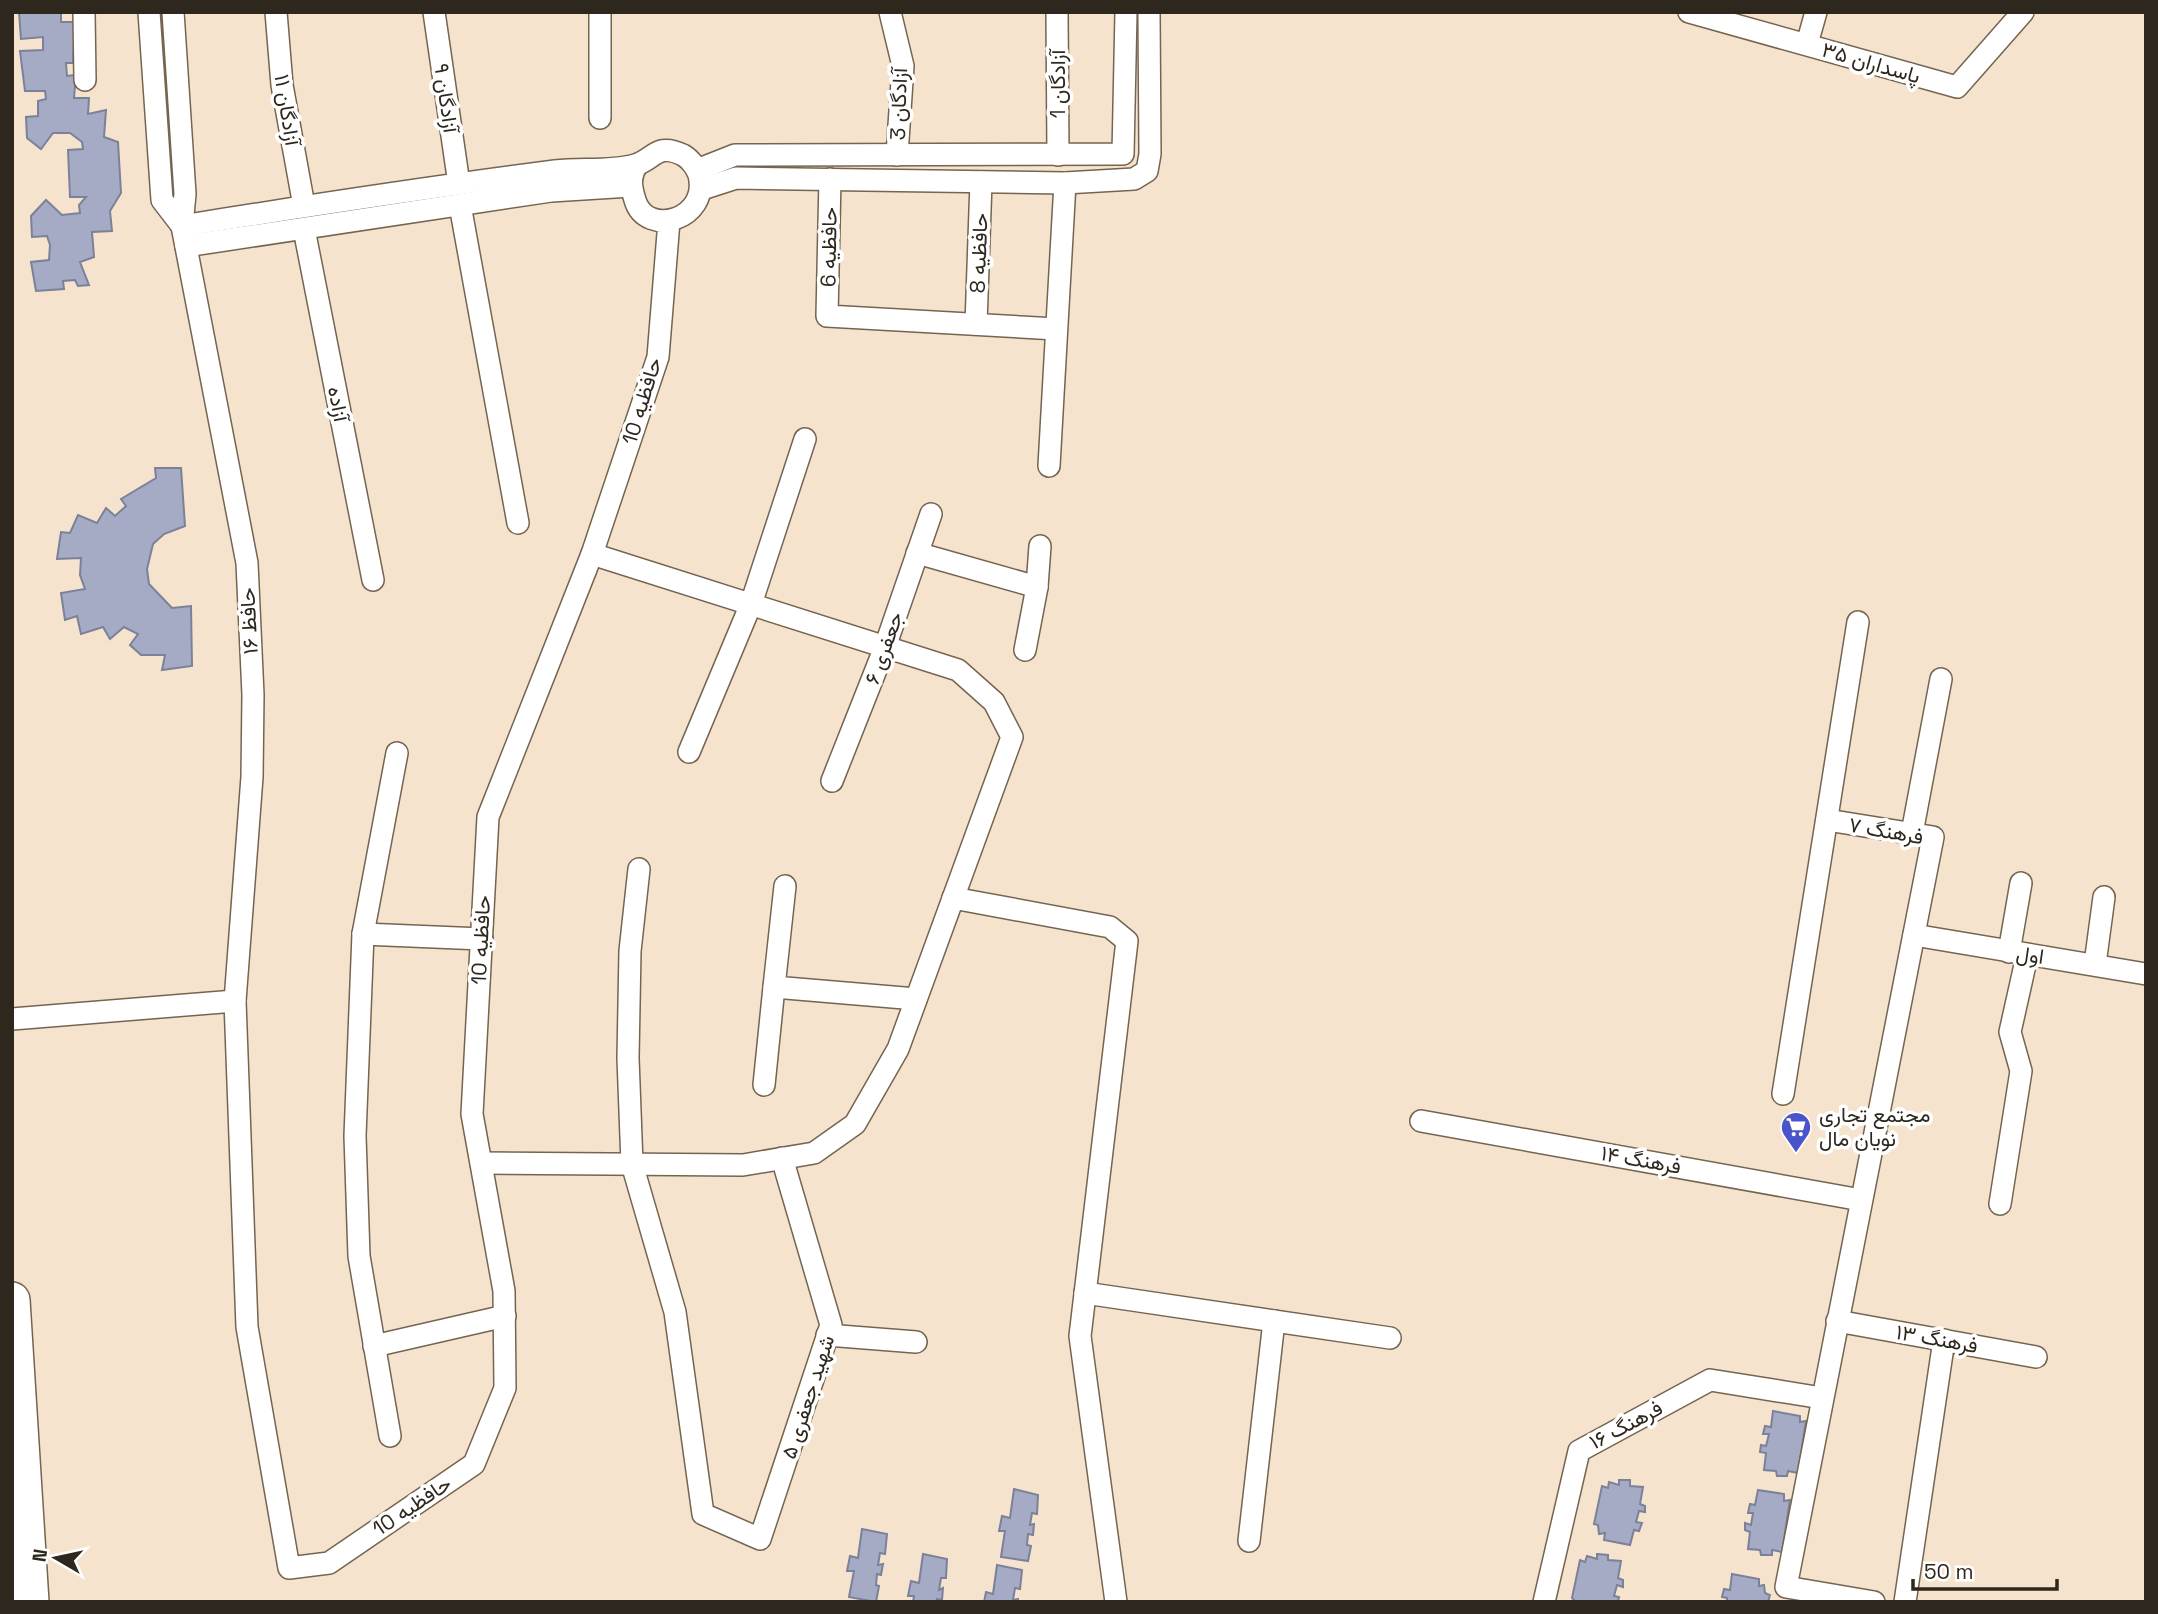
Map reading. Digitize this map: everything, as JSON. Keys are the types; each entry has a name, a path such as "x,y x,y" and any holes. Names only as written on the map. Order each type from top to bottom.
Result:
{"main road":[{"path":"12,1300 31,1602"}],"street":[{"path":"84,12 85,80"},
{"path":"149,12 162,200 184,236"},
{"path":"173,12 186,194 184,236"},
{"name":"آزادگان ۱۱","path":"276,12 282,85 304,206"},
{"name":"آزادگان ۹","path":"433,12 459,195 518,523"},
{"path":"600,12 600,118"},
{"name":"آزادگان 3","path":"890,12 903,66 897,155"},
{"name":"آزادگان 1","path":"1057,12 1058,155"},
{"path":"700,179 735,155 1123,154 1126,12"},
{"path":"700,179 1065,183 1134,179 1147,172 1150,153 1149,12"},
{"name":"پاسداران ۳۵","path":"1689,12 1957,87 2024,12"},
{"path":"1807,44 1816,12"},
{"path":"668,150 685,156 700,179 697,203 685,215 670,221 651,218 637,206 631,186 631,174 637,165 651,154 668,150"},
{"path":"184,236 304,229 559,170 637,165"},
{"name":"حافظیه 6","path":"830,179 827,316 976,324"},
{"name":"حافظیه 8","path":"976,324 981,182"},
{"path":"1049,466 1065,183"},
{"path":"184,236 304,206 631,186"},
{"name":"حافظیه 10","path":"289,1568 329,1563 474,1464 505,1388 504,1291 471,1114 488,817 592,554 658,357 670,221"},
{"name":"آزاده","path":"304,229 373,580"},
{"name":"حافظ ۱۶","path":"184,236 247,563 253,695 252,776 235,1001 247,1327 289,1568"},
{"path":"976,324 1056,329"},
{"path":"689,752 751,604 805,439"},
{"name":"جعفری ۶","path":"832,781 885,647 931,514"},
{"path":"1025,650 1037,587 1040,546"},
{"path":"917,553 1037,587"},
{"path":"481,1163 743,1165 814,1153 855,1125 898,1049 1012,737 994,702 958,670 592,554"},
{"path":"1783,1094 1858,622"},
{"path":"1912,833 1941,679"},
{"path":"390,1436 359,1255 355,1136 363,934 397,753"},
{"name":"فرهنگ ۷","path":"1827,820 1933,836 1914,935"},
{"path":"632,1164 628,1058 629,964 639,869"},
{"path":"2000,1204 2021,1071 2010,1032 2018,954 2021,883"},
{"path":"764,1085 785,886"},
{"path":"2095,964 2104,897"},
{"path":"953,898 1110,927 1127,941 1080,1336 1116,1602"},
{"path":"363,934 482,939"},
{"path":"1874,1602 1786,1587 1914,935"},
{"name":"اول","path":"1914,935 2146,974"},
{"path":"775,987 916,999"},
{"path":"12,1019 235,1001"},
{"name":"فرهنگ ۱۴","path":"1421,1121 1861,1200"},
{"name":"شهید جعفری ۵","path":"632,1164 675,1312 689,1401 696,1478 704,1514 760,1539 831,1325 782,1158"},
{"path":"1085,1293 1390,1338"},
{"path":"374,1346 505,1316"},
{"path":"1250,1541 1274,1321"},
{"name":"فرهنگ ۱۳","path":"1837,1321 2036,1357"},
{"path":"827,1335 916,1342"},
{"path":"1905,1602 1944,1340"},
{"name":"فرهنگ ۱۶","path":"1544,1602 1579,1451 1710,1380 1822,1398"}],"building":[{"path":"19,12 61,12 61,22 75,22 73,63 66,63 67,76 76,75 74,98 89,98 88,114 106,110 104,137 118,142 121,193 110,211 112,231 92,232 94,257 80,262 89,285 78,286 75,280 63,281 64,289 36,291 31,262 49,260 50,245 47,236 32,237 31,216 46,200 62,215 80,213 79,205 86,197 70,197 68,150 83,149 82,142 70,133 53,133 41,149 27,138 26,117 38,116 38,101 46,99 45,91 25,91 20,51 43,50 43,37 21,39"},
{"path":"155,468 181,468 185,526 164,534 153,544 147,569 149,584 172,608 191,606 192,666 162,670 165,655 141,655 130,645 138,634 124,627 110,639 103,627 81,634 77,616 65,620 61,593 85,589 80,575 81,558 57,559 61,532 70,533 78,515 97,523 106,508 115,516 126,506 121,499 156,478"},
{"path":"1773,1411 1800,1416 1800,1422 1806,1421 1798,1473 1788,1471 1787,1476 1777,1476 1776,1471 1764,1470 1766,1453 1760,1452 1761,1445 1766,1446 1769,1434 1763,1434 1765,1426 1771,1427"},
{"path":"1619,1480 1630,1480 1630,1486 1643,1487 1640,1504 1645,1506 1645,1512 1639,1511 1636,1522 1642,1523 1639,1531 1634,1530 1630,1545 1604,1540 1605,1533 1599,1534 1598,1525 1594,1524 1602,1486 1608,1488 1609,1482 1619,1485"},
{"path":"1014,1489 1038,1495 1037,1514 1032,1513 1030,1525 1034,1524 1033,1535 1028,1534 1027,1545 1031,1546 1028,1561 1001,1557 1005,1531 999,1531 1002,1516 1010,1518"},
{"path":"1758,1490 1784,1494 1784,1501 1790,1500 1782,1552 1772,1550 1772,1555 1761,1555 1760,1550 1748,1549 1750,1532 1745,1530 1745,1523 1751,1525 1753,1513 1748,1513 1750,1504 1755,1505"},
{"path":"862,1529 887,1534 885,1554 880,1553 878,1565 883,1564 881,1575 877,1574 876,1585 879,1586 876,1602 849,1597 854,1571 847,1571 850,1556 858,1558"},
{"path":"923,1554 947,1559 946,1578 941,1578 939,1590 943,1588 942,1600 937,1599 937,1602 913,1602 914,1596 908,1596 911,1581 919,1583"},
{"path":"1597,1554 1608,1555 1608,1560 1621,1561 1618,1578 1623,1580 1623,1587 1617,1585 1614,1596 1619,1597 1618,1602 1576,1602 1572,1598 1580,1560 1585,1562 1587,1556 1597,1559"},
{"path":"997,1565 1022,1570 1020,1589 1015,1588 1013,1600 1018,1599 1018,1602 984,1602 986,1592 993,1594"},
{"path":"1732,1574 1759,1579 1759,1586 1764,1585 1765,1593 1770,1595 1768,1602 1727,1602 1727,1598 1722,1597 1724,1589 1730,1590"}],"place":[{"name":"مجتمع تجاری نویان مال","path":"1796,1154"}]}
